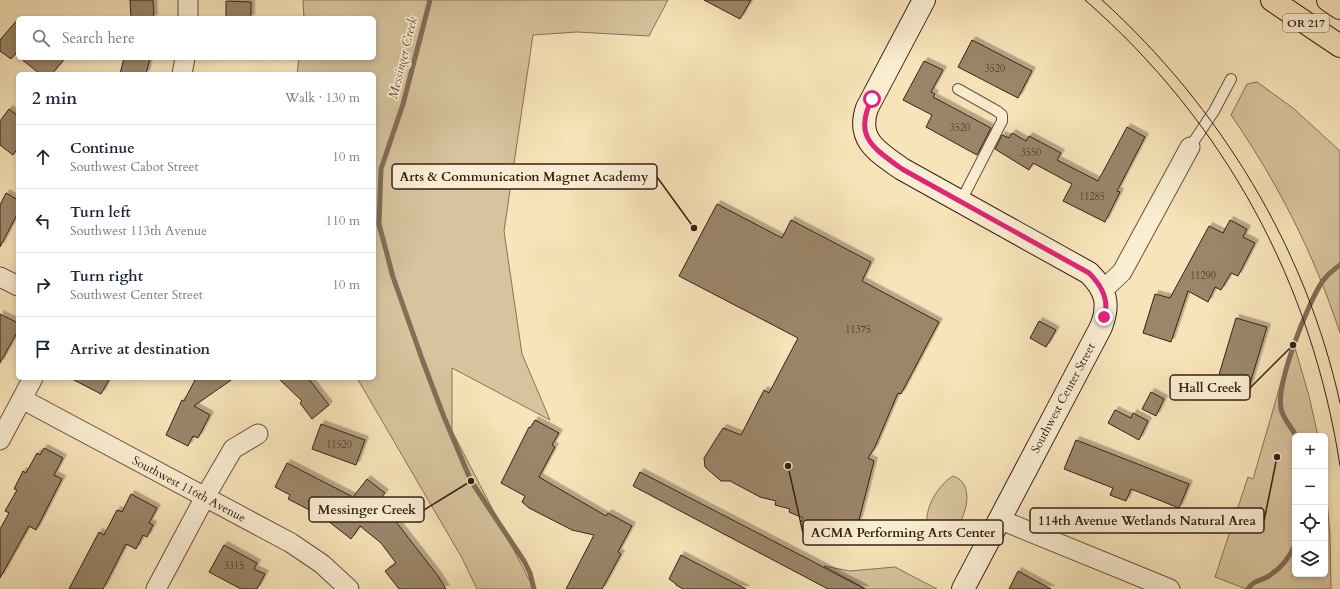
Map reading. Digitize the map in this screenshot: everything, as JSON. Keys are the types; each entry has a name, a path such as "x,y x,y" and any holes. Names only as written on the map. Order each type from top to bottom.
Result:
{"highway":[{"name":"OR 217","path":"1272,0 1340,46"},
{"name":"OR 217","path":"1328,0 1340,8"}],"street":[{"path":"188,0 188,16"},
{"path":"924,0 867,108 864,117 864,126 866,135 873,148 890,161 1089,273 1103,290 1122,272 1190,147"},
{"path":"182,72 185,60"},
{"path":"0,277 16,285"},
{"name":"Southwest Center Street","path":"963,589 1001,520 1101,327 1106,313 1103,290"},
{"path":"0,440 32,380"},
{"name":"Southwest 116th Avenue","path":"22,399 305,552 322,564 349,589"},
{"path":"156,589 205,497 233,449 258,434"},
{"path":"1001,520 1170,589"}],"lane":[{"path":"1190,147 1214,112 1231,79"},
{"path":"958,89 1002,115 1002,121 961,201"}],"shaded area":[{"path":"303,0 668,0 649,36 577,32 533,35 504,231 522,354 550,420 452,368 452,431 534,589 477,589 462,558 358,380 376,380 376,72 297,72 299,60 376,60 376,16 304,16"},
{"path":"1257,82 1293,108 1340,151 1340,333 1319,275 1293,220 1264,167 1231,115 1247,84"},
{"path":"1293,341 1309,396 1317,433 1292,433 1292,577 1328,577 1328,512 1331,589 1246,589 1215,577 1248,477 1253,479"},
{"path":"953,476 961,481 966,488 966,508 962,519 950,535 941,539 933,539 927,522 930,504 940,488"},
{"path":"824,566 850,571 895,567 937,589 866,589"}],"building":[{"path":"130,0 153,0 154,16 131,16"},
{"path":"704,0 751,0 740,19"},
{"path":"226,1 251,2 251,16 226,16"},
{"path":"16,21 16,53 11,59 0,51 0,40"},
{"path":"972,40 1032,71 1018,98 958,67"},
{"path":"22,60 63,60 54,72 38,72"},
{"path":"124,60 150,60 146,72 120,72"},
{"path":"924,61 943,70 931,92 935,94 933,97 991,128 977,155 926,127 932,115 903,100"},
{"path":"9,109 16,114 16,151 13,155 0,145 0,121"},
{"path":"1127,127 1145,137 1117,191 1120,192 1105,222 1063,201 1072,184 1033,163 1029,170 995,149 1002,135 1009,138 1012,133 1026,141 1029,136 1061,153 1057,160 1098,181"},
{"path":"6,193 16,199 16,217 0,247 0,205"},
{"path":"717,204 782,238 791,220 871,262 862,281 939,322 901,394 898,393 875,447 868,458 874,461 859,520 855,525 844,528 836,539 823,538 819,535 814,525 801,521 803,518 789,512 790,509 775,505 776,501 760,497 730,481 721,481 705,467 704,458 723,428 741,435 764,390 769,393 798,338 679,276"},
{"path":"1230,220 1247,229 1243,237 1255,243 1238,276 1231,273 1221,290 1215,287 1208,302 1188,291 1171,342 1143,333 1155,294 1170,298 1209,226 1223,233"},
{"path":"0,314 16,322 16,335 0,363"},
{"path":"1236,318 1267,327 1246,397 1215,388"},
{"path":"1039,321 1056,330 1046,347 1030,338"},
{"path":"74,380 109,380 101,394"},
{"path":"195,380 231,380 194,406 210,415 198,438 193,436 188,446 166,435 182,400 184,401"},
{"path":"280,380 310,380 329,405 312,419 300,403 302,401"},
{"path":"1151,392 1164,399 1156,416 1142,409"},
{"path":"1115,410 1131,418 1133,413 1148,421 1139,440 1108,423"},
{"path":"535,420 559,433 552,445 555,447 539,477 606,516 608,513 632,526 618,552 621,554 602,589 566,589 594,535 572,530 529,508 522,502 525,496 501,483 529,427 530,428"},
{"path":"321,424 365,440 356,465 312,449"},
{"path":"1076,440 1189,484 1179,508 1131,489 1126,501 1110,495 1113,488 1064,469"},
{"path":"44,448 63,458 54,475 62,479 36,530 29,526 0,578 0,529 9,513 5,511 17,490 14,489 23,471 26,473 37,453 40,455"},
{"path":"287,463 353,497 367,479 385,493 379,500 396,513 393,518 438,576 446,589 399,589 385,571 396,563 381,543 360,526 351,539 323,517 288,499 290,495 275,487"},
{"path":"640,472 865,589 828,589 633,486"},
{"path":"131,494 157,508 149,523 153,525 147,537 143,535 136,549 126,544 103,589 69,589 99,532 104,535 117,510 122,512"},
{"path":"224,545 257,563 254,569 265,574 257,589 241,589 209,572"},
{"path":"681,555 746,589 683,589 669,579"},
{"path":"1018,571 1051,589 1009,589"}],"waterway":[{"name":"Messinger Creek","path":"430,0 403,104 381,169 379,224 393,277 422,359 444,417 471,481 524,561 530,573 534,589"},
{"path":"1294,433 1282,412 1282,385 1287,366 1293,346 1316,293 1326,277 1340,265"},
{"path":"1248,589 1255,582 1266,578 1277,570 1292,551"}],"tram line":[{"path":"1085,0 1135,48 1180,99 1220,153 1254,210 1284,270 1308,333 1327,398 1340,466"},
{"path":"1102,0 1145,42 1184,86 1220,134 1252,184 1281,236 1305,290 1325,346 1340,403"}],"place":[{"name":"Arts & Communication Magnet Academy","path":"694,228"},
{"name":"Hall Creek","path":"1293,345"},
{"name":"114th Avenue Wetlands Natural Area","path":"1277,457"},
{"name":"ACMA Performing Arts Center","path":"788,466"},
{"name":"Messinger Creek","path":"471,481"}],"route":[{"path":"872,99 864,117 864,126 868,142 873,148 902,169 1089,273 1103,290 1106,313 1104,317"}]}
